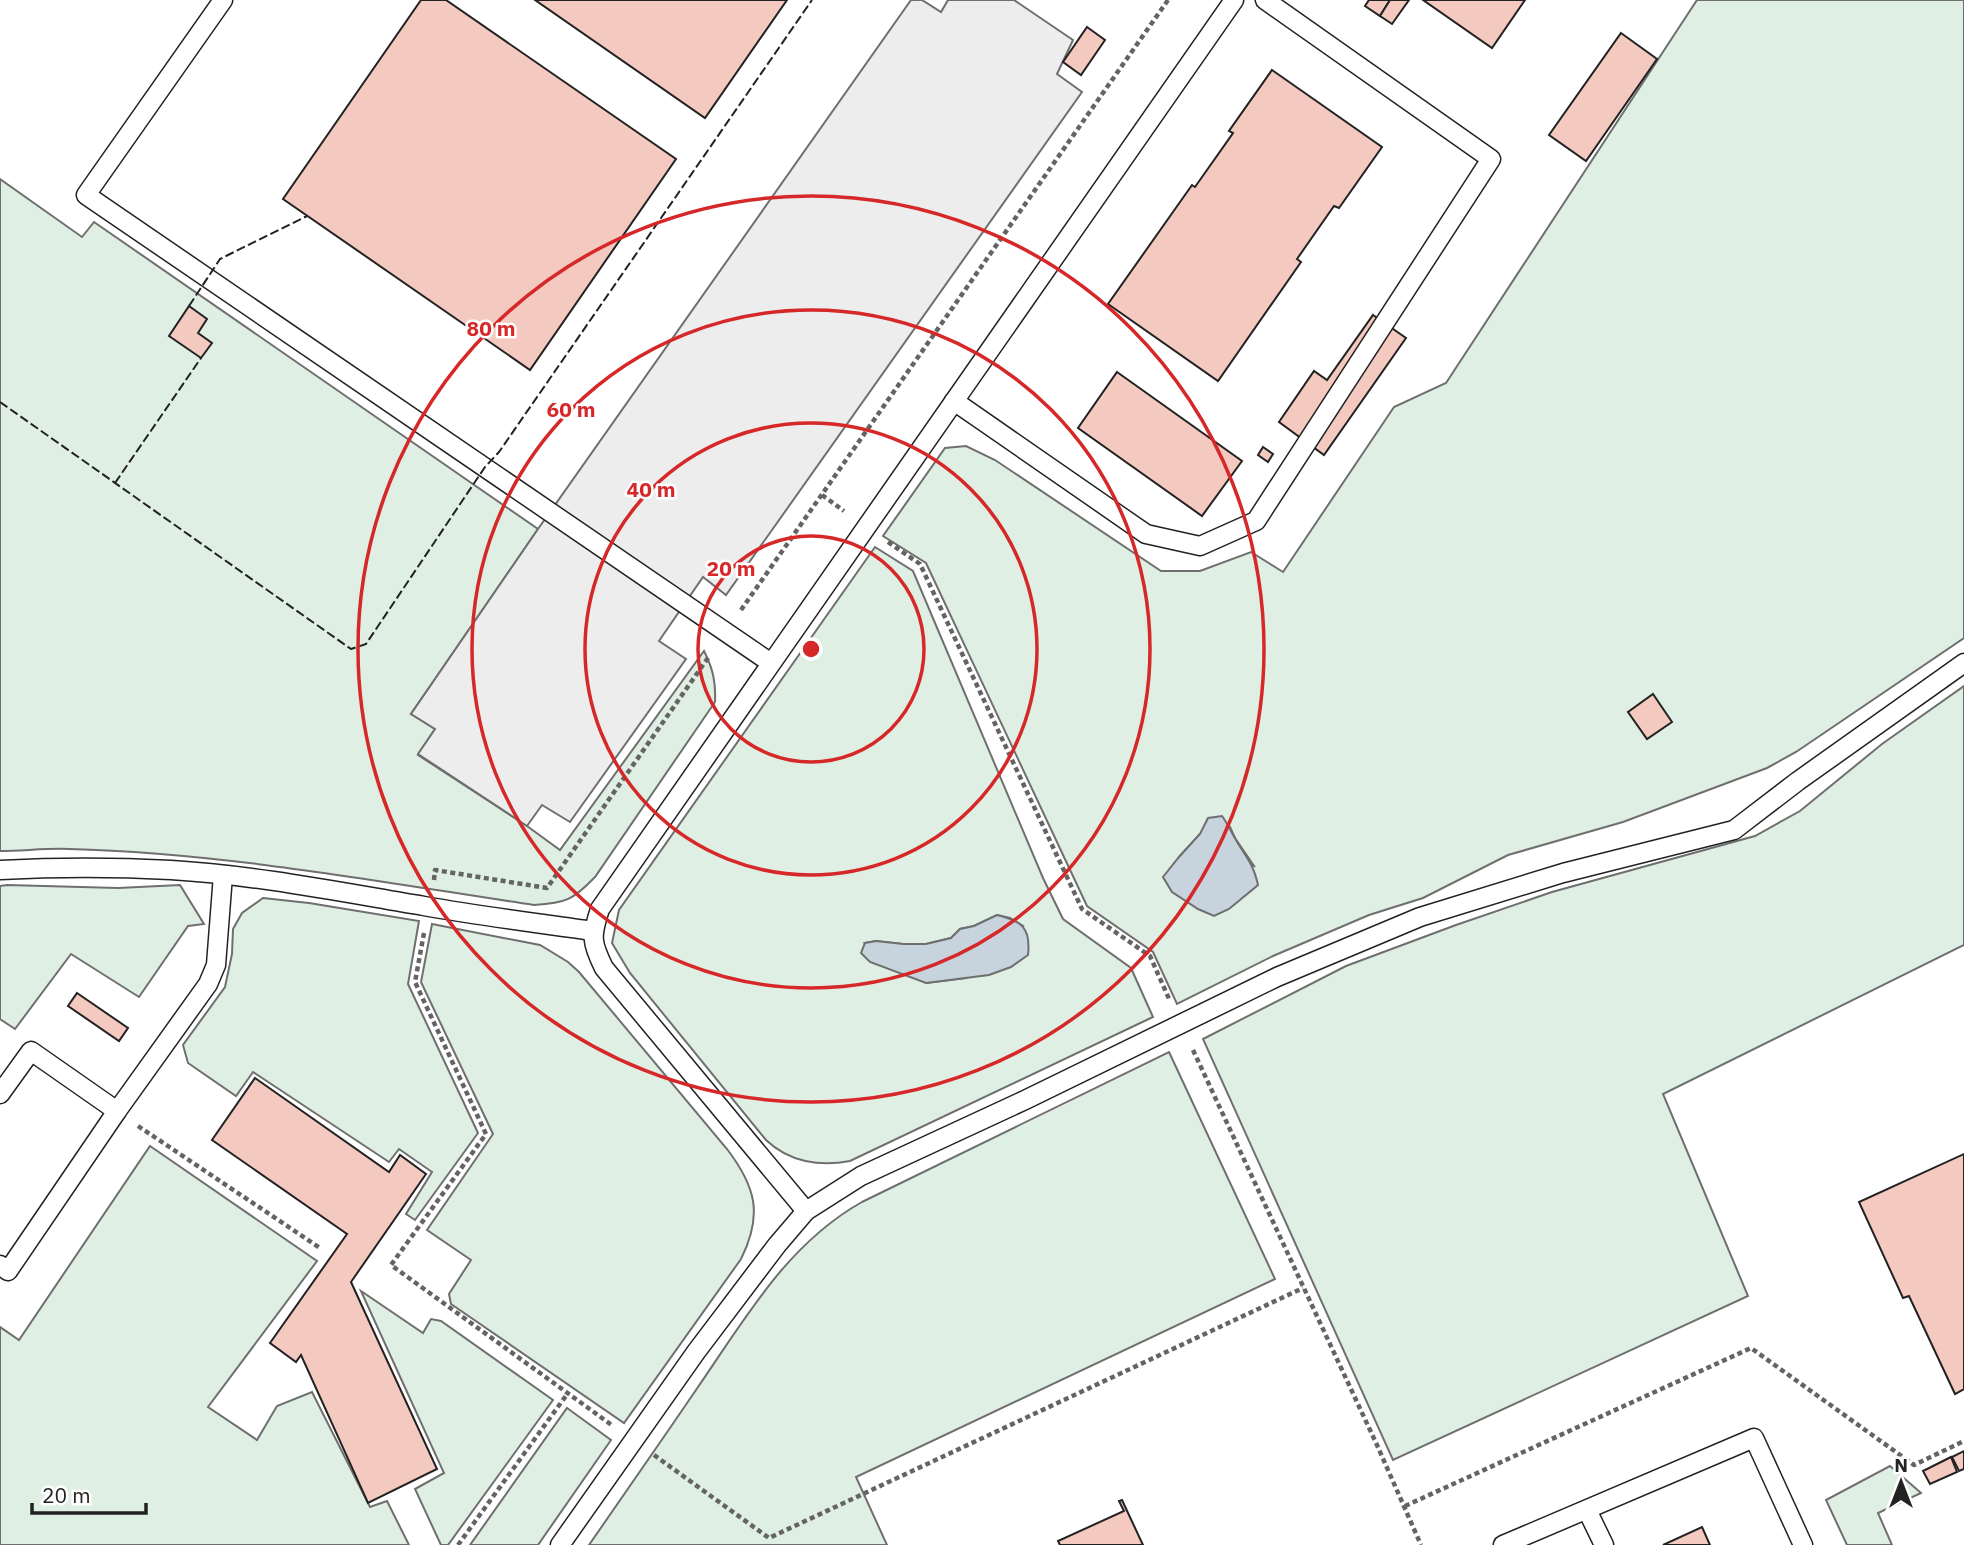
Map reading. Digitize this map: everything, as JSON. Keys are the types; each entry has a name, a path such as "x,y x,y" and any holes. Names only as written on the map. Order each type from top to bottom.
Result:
{"lane":[{"path":"223,0 86,195 771,663"},
{"path":"806,1211 604,968 595,951 593,931 600,909 1234,0"},
{"path":"954,401 1146,534 1200,546 1256,521 1490,159 1265,0"},
{"path":"560,1545 696,1352 777,1245 806,1211 860,1176 1277,977 1420,917 1563,873 1734,830 1964,663"},
{"path":"0,870 62,867 172,870 223,875 593,931"},
{"path":"0,1265 8,1271 208,984 216,965 223,875"},
{"path":"0,1094 31,1051 117,1111"},
{"path":"1503,1545 1754,1438 1803,1545"},
{"path":"1587,1510 1604,1545"}],"path":[{"path":"1168,0 547,888 435,870 415,982 486,1134 391,1265 769,1538 1303,1288"},
{"path":"822,495 920,564 1082,909 1150,956 1421,1545"},
{"path":"117,1111 320,1248"},
{"path":"1405,1506 1751,1348 1914,1465 1964,1441"},
{"path":"458,1545 568,1392"}],"green space":[{"path":"1697,0 1964,0 1964,638 1796,752 1767,768 1623,822 1508,855 1423,898 1369,915 1273,956 1177,1004 1153,952 1087,906 926,563 883,536 945,448 966,446 995,460 1161,571 1200,571 1251,552 1283,572 1394,407 1446,383","holes":["1230,827 1254,866 1179,857 1200,834"]},
{"path":"0,179 82,237 94,222 538,529 411,714 435,729 418,755 560,850 704,651 713,676 715,702 595,877 581,891 562,901 534,905 302,870 186,856 69,849 0,851"},
{"path":"875,547 913,571 1043,878 1063,919 1131,968 1153,1017 850,1161 805,1161 785,1153 766,1140 630,973 612,943 619,910","holes":["997,915 1010,918 1023,926 966,978 926,983 865,943 876,941 926,944 951,938 960,929 974,926"]},
{"path":"1964,686 1964,945 1663,1094 1748,1296 1393,1460 1203,1039 1346,966 1456,925 1552,892 1755,836 1800,811 1882,744"},
{"path":"180,885 204,924 188,926 139,997 71,954 15,1029 0,1019 0,886 118,888"},
{"path":"263,898 419,921 408,984 478,1133 415,1220 406,1214 432,1172 399,1149 389,1162 253,1072 236,1096 188,1063 183,1045 225,987 232,954 233,929 242,913"},
{"path":"432,924 540,945 568,962 727,1149 745,1176 754,1215 748,1243 741,1259 624,1423 451,1304 449,1294 471,1260 427,1230 493,1134 421,982"},
{"path":"1169,1052 1275,1279 856,1477 887,1545 589,1545 769,1285 811,1239 862,1202"},
{"path":"150,1146 317,1261 208,1407 257,1440 277,1406 312,1392 370,1507 387,1501 409,1545 0,1545 0,1327 19,1340"},
{"path":"361,1291 423,1333 431,1319 441,1321 553,1400 448,1545 441,1545 415,1489 444,1473"},
{"path":"567,1408 611,1440 538,1545 470,1545"},
{"path":"1890,1466 1921,1493 1878,1513 1892,1545 1847,1545 1826,1500"}],"shaded area":[{"path":"911,0 922,0 941,12 948,0 1014,0 1073,40 1057,74 1082,92 726,595 703,577 659,641 686,659 570,822 542,805 527,826 418,754 435,729 411,714"},
{"path":"1222,816 1252,866 1258,885 1229,909 1214,916 1172,892 1163,877 1200,834 1208,818"},
{"path":"997,915 1013,920 1023,927 1028,938 1028,955 1011,967 989,975 926,983 870,962 861,953 865,943 876,941 926,944 951,938 960,929 974,926"}],"building":[{"path":"421,0 446,0 676,159 530,370 283,199"},
{"path":"535,0 787,0 705,118"},
{"path":"1369,0 1390,0 1380,16 1365,6"},
{"path":"1390,0 1409,0 1392,24 1380,16"},
{"path":"1423,0 1525,0 1492,48"},
{"path":"1087,27 1105,40 1081,75 1063,62"},
{"path":"1621,33 1657,59 1586,161 1549,135"},
{"path":"1272,70 1382,147 1339,208 1334,206 1297,259 1301,262 1218,381 1108,304 1192,185 1195,187 1233,133 1229,131"},
{"path":"189,306 207,319 198,333 212,343 201,358 169,336"},
{"path":"1373,315 1406,338 1324,455 1279,422 1314,371 1327,380"},
{"path":"1117,372 1242,461 1202,516 1078,428"},
{"path":"1263,447 1273,454 1268,462 1258,455"},
{"path":"1653,694 1672,722 1647,739 1628,712"},
{"path":"77,993 128,1028 119,1041 68,1006"},
{"path":"255,1078 389,1172 400,1155 426,1174 351,1282 437,1469 368,1503 301,1355 296,1362 270,1343 347,1234 212,1140"},
{"path":"1964,1154 1964,1389 1955,1394 1909,1296 1903,1298 1859,1202"},
{"path":"1964,1451 1964,1469 1959,1471 1952,1457"},
{"path":"1951,1457 1957,1472 1930,1484 1923,1471"},
{"path":"1122,1500 1143,1545 1060,1545 1058,1541 1124,1511 1119,1501"},
{"path":"1702,1527 1710,1545 1663,1545"}],"fence":[{"path":"0,402 351,649 366,644 485,467 499,452 812,0"},
{"path":"189,306 220,259 307,216"},
{"path":"115,483 201,358"}]}
